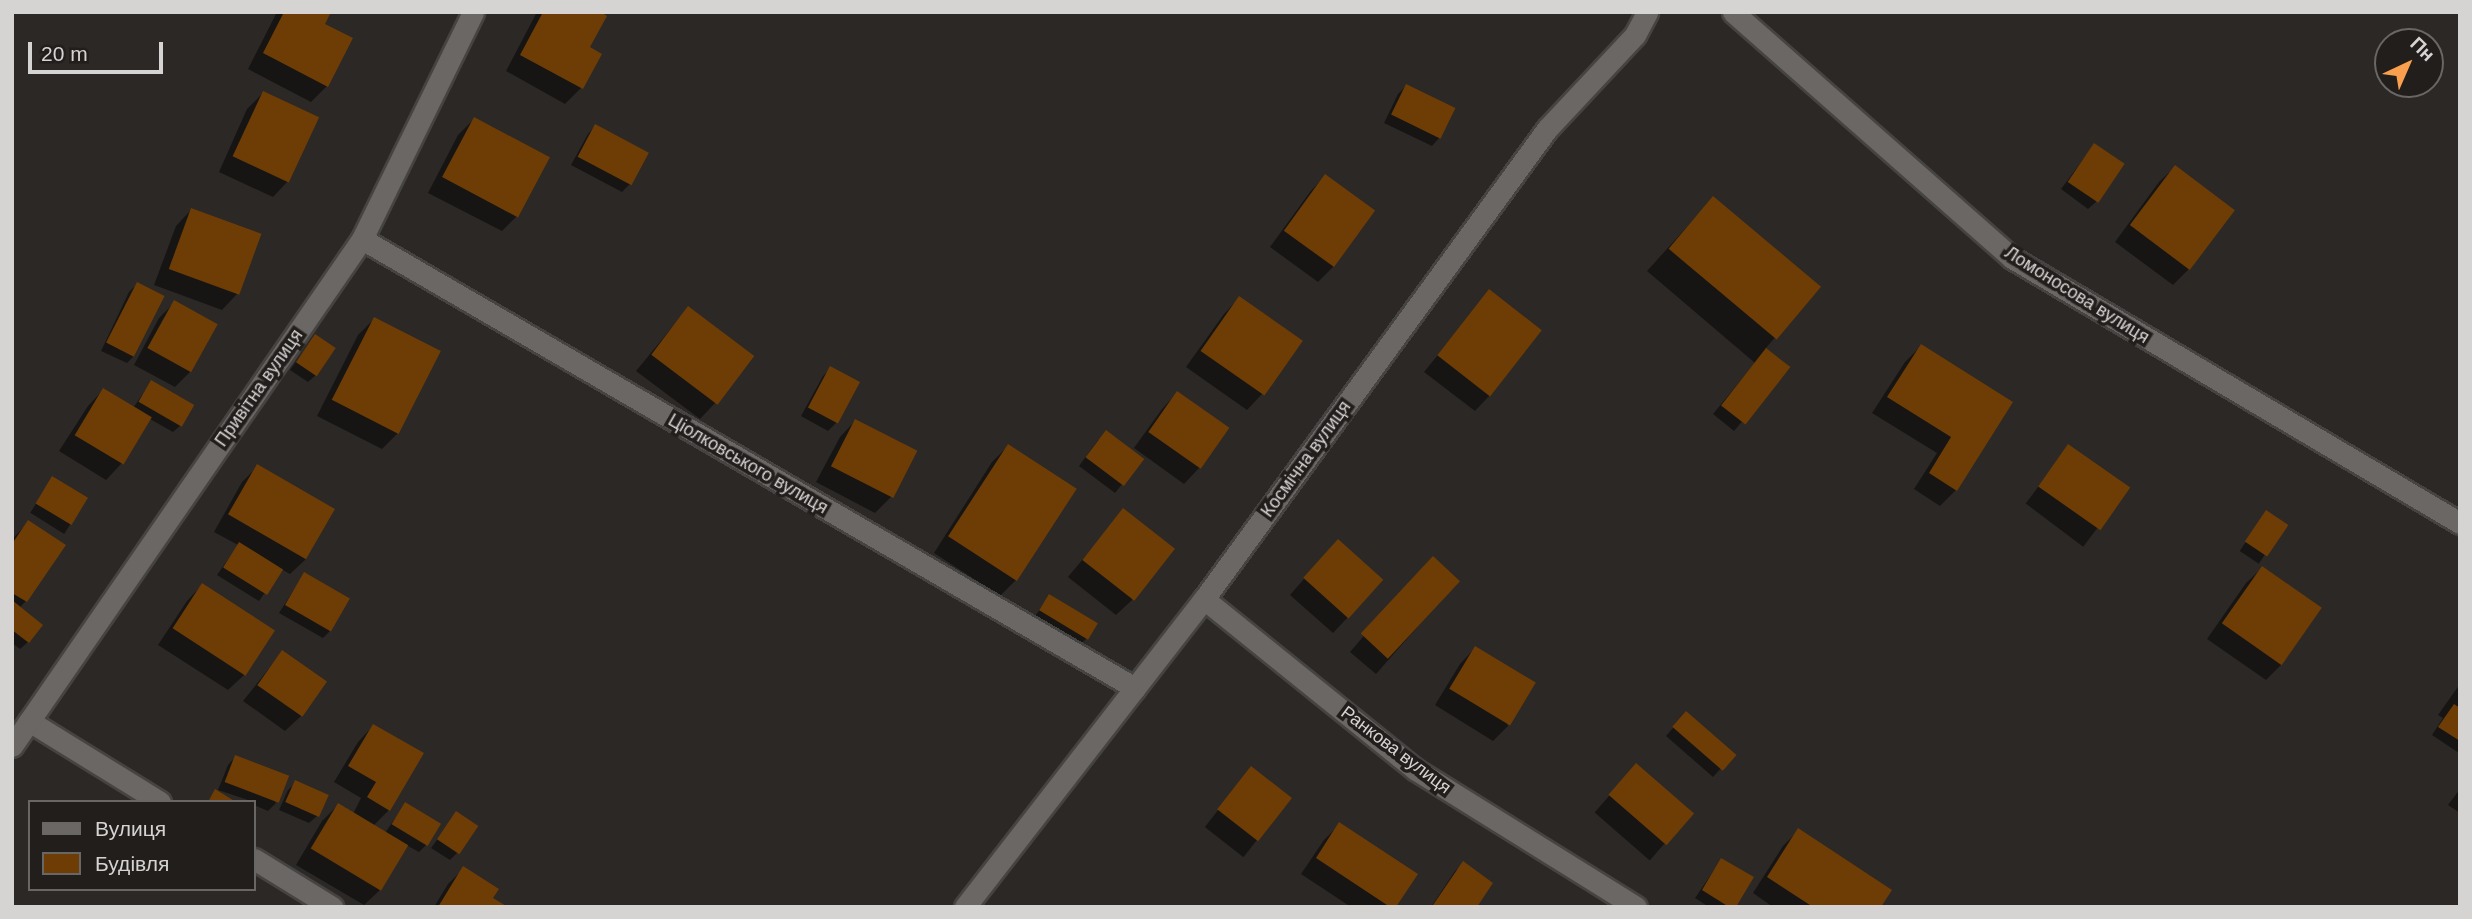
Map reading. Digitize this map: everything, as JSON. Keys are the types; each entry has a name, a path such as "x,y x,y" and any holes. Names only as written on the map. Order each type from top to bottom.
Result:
{"street":[{"name":"Привітна вулиця","path":"12,746 362,239 473,12"},
{"name":"Космічна вулиця","path":"965,907 1204,599 1547,129 1635,35 1647,12"},
{"name":"Ломоносова вулиця","path":"1733,12 2012,258 2460,523"},
{"name":"Ціолковського вулиця","path":"362,239 1135,688"},
{"name":"Ранкова вулиця","path":"1204,599 1416,769 1636,907"},
{"path":"29,722 157,800"},
{"path":"256,860 332,907"}],"building":[{"path":"284,12 331,12 325,24 353,38 328,87 263,53"},
{"path":"543,12 601,12 607,16 590,47 602,54 583,89 520,55"},
{"path":"1406,84 1455,108 1441,139 1391,115"},
{"path":"263,91 319,117 289,182 233,156"},
{"path":"474,117 550,157 518,217 442,177"},
{"path":"595,124 649,153 631,185 578,157"},
{"path":"2094,143 2125,164 2098,203 2068,182"},
{"path":"2175,165 2235,210 2190,270 2130,225"},
{"path":"1325,174 1375,210 1334,267 1284,231"},
{"path":"1713,196 1821,287 1777,339 1669,249"},
{"path":"191,208 261,234 239,295 169,269"},
{"path":"137,282 165,296 134,357 106,343"},
{"path":"1489,289 1542,330 1490,396 1437,355"},
{"path":"1239,296 1303,341 1264,396 1201,351"},
{"path":"174,300 218,324 191,372 147,348"},
{"path":"688,306 754,356 718,405 651,355"},
{"path":"374,317 441,351 399,434 332,400"},
{"path":"315,334 336,348 317,376 296,362"},
{"path":"1921,344 2013,402 1957,491 1929,473 1951,437 1887,397"},
{"path":"1766,348 1790,367 1745,425 1721,406"},
{"path":"830,366 860,382 838,423 808,407"},
{"path":"151,380 194,405 182,427 138,402"},
{"path":"103,388 152,417 124,465 75,435"},
{"path":"1177,391 1229,428 1201,469 1148,432"},
{"path":"855,419 917,451 893,498 831,466"},
{"path":"1106,430 1144,459 1124,486 1086,457"},
{"path":"1008,444 1077,489 1017,581 948,536"},
{"path":"2068,444 2130,488 2100,530 2038,487"},
{"path":"257,464 335,509 306,559 228,514"},
{"path":"52,476 88,498 72,525 36,503"},
{"path":"1123,508 1175,549 1134,601 1082,560"},
{"path":"2266,510 2288,525 2267,557 2245,542"},
{"path":"28,520 66,545 27,602 12,593 12,544"},
{"path":"1338,539 1383,580 1349,618 1303,578"},
{"path":"239,542 283,570 267,595 223,567"},
{"path":"1433,556 1460,581 1388,659 1361,634"},
{"path":"2262,566 2322,608 2282,665 2222,623"},
{"path":"304,572 350,598 331,631 285,605"},
{"path":"202,583 275,630 246,676 173,628"},
{"path":"1049,594 1098,623 1088,640 1039,610"},
{"path":"12,600 43,625 29,643 12,630"},
{"path":"1475,646 1536,683 1510,725 1449,689"},
{"path":"282,650 327,682 302,717 257,685"},
{"path":"2454,704 2460,708 2460,741 2438,727"},
{"path":"1686,711 1737,755 1723,771 1672,727"},
{"path":"373,724 424,753 390,811 367,797 376,782 348,766"},
{"path":"235,755 289,776 279,803 225,782"},
{"path":"1636,763 1694,814 1667,845 1608,795"},
{"path":"1251,766 1292,798 1258,841 1217,809"},
{"path":"295,780 329,795 319,817 285,802"},
{"path":"215,789 233,800 209,800"},
{"path":"405,802 441,824 428,846 392,824"},
{"path":"338,803 408,845 381,891 311,848"},
{"path":"456,811 478,826 459,854 437,839"},
{"path":"1339,822 1418,874 1396,907 1390,907 1316,858"},
{"path":"1798,828 1892,890 1881,907 1813,907 1767,877"},
{"path":"1721,858 1754,877 1736,907 1729,907 1702,890"},
{"path":"1463,861 1493,883 1477,907 1436,907 1433,905"},
{"path":"463,866 499,889 493,898 508,907 438,907"}]}
